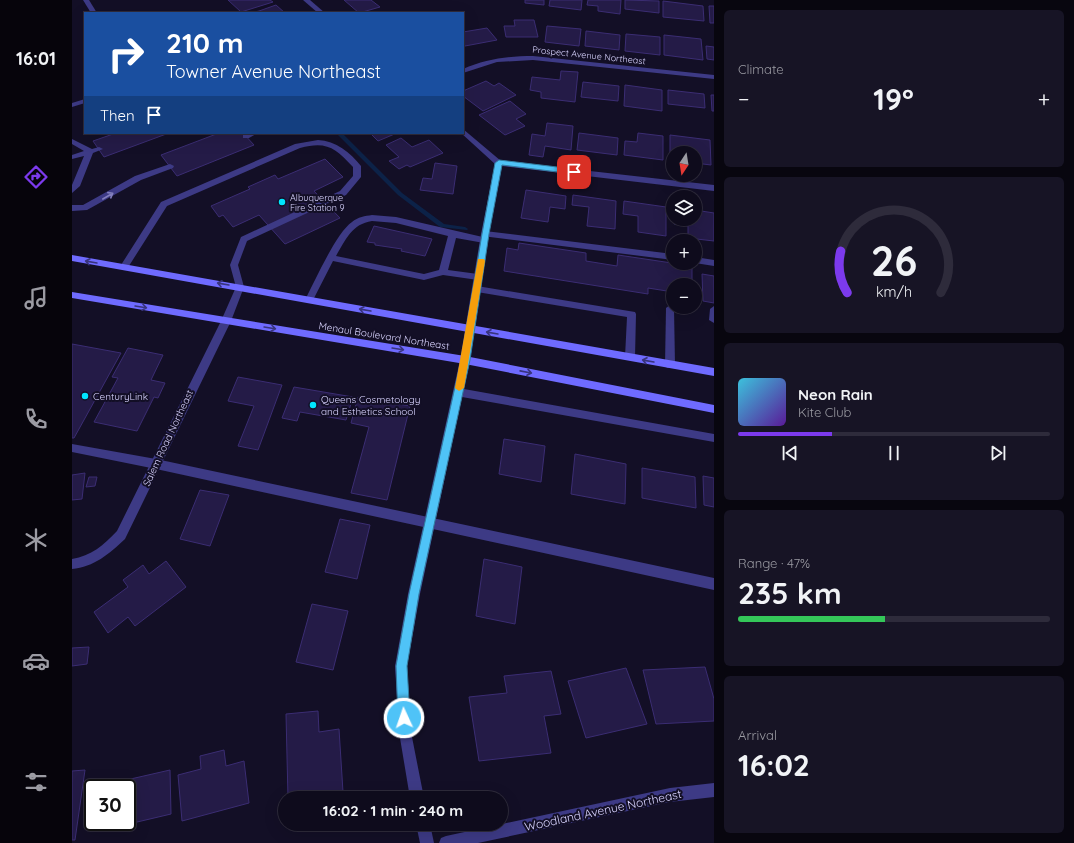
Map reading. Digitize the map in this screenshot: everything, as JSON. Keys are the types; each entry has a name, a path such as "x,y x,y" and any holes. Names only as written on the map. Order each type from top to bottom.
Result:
{"main road":[{"name":"Menaul Boulevard Northeast","path":"72,258 240,287 470,330 714,372"},
{"name":"Menaul Boulevard Northeast","path":"72,295 465,360 714,409"}],"street":[{"path":"86,0 93,12"},
{"path":"306,0 321,12"},
{"name":"Prospect Avenue Northeast","path":"464,71 487,62 509,57 533,58 714,77"},
{"path":"72,104 84,101"},
{"path":"464,132 499,163 714,188"},
{"path":"246,136 251,134"},
{"path":"72,141 90,151"},
{"path":"124,267 164,204 298,146 325,142 338,146 357,166 357,177 342,193 244,239 234,265 240,287"},
{"path":"72,157 99,149"},
{"path":"72,190 76,186 90,151"},
{"path":"417,791 404,732 401,666 414,594 459,392 499,163"},
{"path":"72,208 84,208 138,178 170,166"},
{"path":"309,300 344,237 355,223 372,218 389,218 453,234 666,257"},
{"path":"443,272 453,234"},
{"path":"332,258 424,277 443,272 478,277"},
{"path":"702,261 714,263"},
{"name":"Salem Road Northeast","path":"72,564 94,558 105,551 121,535 226,321 240,287"},
{"path":"476,289 632,314 630,358"},
{"path":"714,309 714,320"},
{"path":"670,314 670,364"},
{"path":"459,392 714,438"},
{"path":"72,448 156,464 430,522 714,584"},
{"name":"Woodland Avenue Northeast","path":"446,843 670,795 714,790"},
{"path":"424,831 427,843"}],"building":[{"path":"228,0 270,0 273,2 241,12"},
{"path":"344,0 371,0 380,7 362,12 358,12"},
{"path":"525,0 544,0 544,5 525,3"},
{"path":"550,0 582,0 581,10 549,6"},
{"path":"588,0 621,0 620,14 598,11 598,6 587,5"},
{"path":"625,0 659,1 659,13 625,9"},
{"path":"663,1 703,6 704,21 663,17"},
{"path":"276,5 284,12 254,12"},
{"path":"709,6 714,6 714,23 710,23"},
{"path":"514,20 534,20 538,37 506,37 504,26 515,26"},
{"path":"547,26 581,29 579,46 545,42"},
{"path":"487,28 497,40 465,46 464,32"},
{"path":"586,31 620,35 619,50 585,46"},
{"path":"626,34 660,37 660,55 625,51"},
{"path":"664,35 701,39 703,60 664,55"},
{"path":"706,46 714,47 714,60 707,59"},
{"path":"561,71 578,72 575,102 541,98 541,92 530,90 532,77 560,80"},
{"path":"486,81 494,86 499,83 516,95 483,111 464,97 464,91"},
{"path":"583,82 619,86 618,101 581,97"},
{"path":"625,85 662,90 662,111 624,106"},
{"path":"668,90 704,94 705,108 668,104"},
{"path":"711,95 714,95 714,111 712,111"},
{"path":"510,101 526,114 516,119 525,126 505,135 479,115"},
{"path":"547,123 573,126 571,150 545,146 543,157 529,155 532,134 545,136"},
{"path":"579,133 618,138 617,155 577,150"},
{"path":"638,133 663,136 663,160 624,155 625,141 637,142"},
{"path":"113,134 166,134 104,157 93,141"},
{"path":"216,134 244,134 254,145 177,176 161,155"},
{"path":"371,134 395,134 378,141"},
{"path":"670,135 710,140 711,165 702,164 702,146 670,146"},
{"path":"401,138 412,147 429,140 443,153 410,167 407,165 399,169 389,161 399,157 386,145"},
{"path":"325,159 343,177 314,191 340,218 285,244 259,215 233,227 223,215 219,217 211,206 250,189 248,187 275,175 278,179"},
{"path":"435,163 457,166 453,194 420,190 423,178 432,179"},
{"path":"526,190 566,196 565,209 550,207 548,222 521,218"},
{"path":"573,195 616,201 615,229 587,226 589,207 572,205"},
{"path":"624,201 666,207 666,236 638,232 638,216 623,214"},
{"path":"702,211 714,213 714,241 702,240 702,234 688,234 688,226 702,226"},
{"path":"374,226 432,239 425,256 401,251 402,249 375,245 375,243 367,242"},
{"path":"519,243 586,253 586,261 617,266 618,255 666,262 666,270 692,270 692,278 666,278 666,291 648,288 648,294 504,271 507,248 518,250"},
{"path":"702,274 714,276 714,303 703,301"},
{"name":"CenturyLink","path":"72,344 121,353 74,438 72,438"},
{"path":"128,348 163,355 151,380 165,383 158,398 154,397 137,431 94,422 118,378 112,377"},
{"path":"238,377 282,385 258,450 238,446 254,406 228,401"},
{"path":"294,387 353,397 346,420 300,412 297,421 282,418"},
{"path":"358,397 410,406 387,500 351,493 369,427 351,423"},
{"path":"504,439 545,446 541,482 499,474"},
{"path":"575,454 626,464 625,504 571,494"},
{"path":"642,468 695,477 696,508 642,498"},
{"path":"85,473 82,499 72,500 72,475"},
{"path":"703,476 714,478 714,507 704,505"},
{"path":"89,477 97,477 95,486 86,487"},
{"path":"200,490 229,495 210,546 180,539"},
{"path":"340,519 370,525 357,579 325,572"},
{"path":"484,559 522,567 515,624 476,616"},
{"path":"166,561 186,587 135,626 128,617 108,633 94,612 128,587 123,580 143,565 149,574"},
{"path":"312,604 348,611 333,670 296,662"},
{"path":"89,647 87,664 72,666 72,648"},
{"path":"705,667 714,699 714,721 656,724 643,670"},
{"path":"626,668 647,724 586,738 568,681"},
{"path":"551,671 561,714 544,716 551,753 479,761 469,697 507,693 504,676"},
{"path":"318,711 319,732 339,729 343,791 288,791 286,714"},
{"path":"224,750 226,766 244,761 249,803 182,821 178,775 201,769 200,756"},
{"path":"85,770 75,840 72,840 72,771"},
{"path":"170,770 171,814 136,822 136,779 131,779"}],"waterway":[{"path":"340,134 400,194 442,226 465,229"}],"slow traffic":[{"path":"459,388 481,261"}],"place":[{"name":"Albuquerque Fire Station 9","path":"282,202"},
{"name":"CenturyLink","path":"85,396"},
{"name":"Queens Cosmetology and Esthetics School","path":"313,405"}],"route":[{"path":"404,718 401,666 414,594 465,360 485,234 499,163 574,172"}]}
